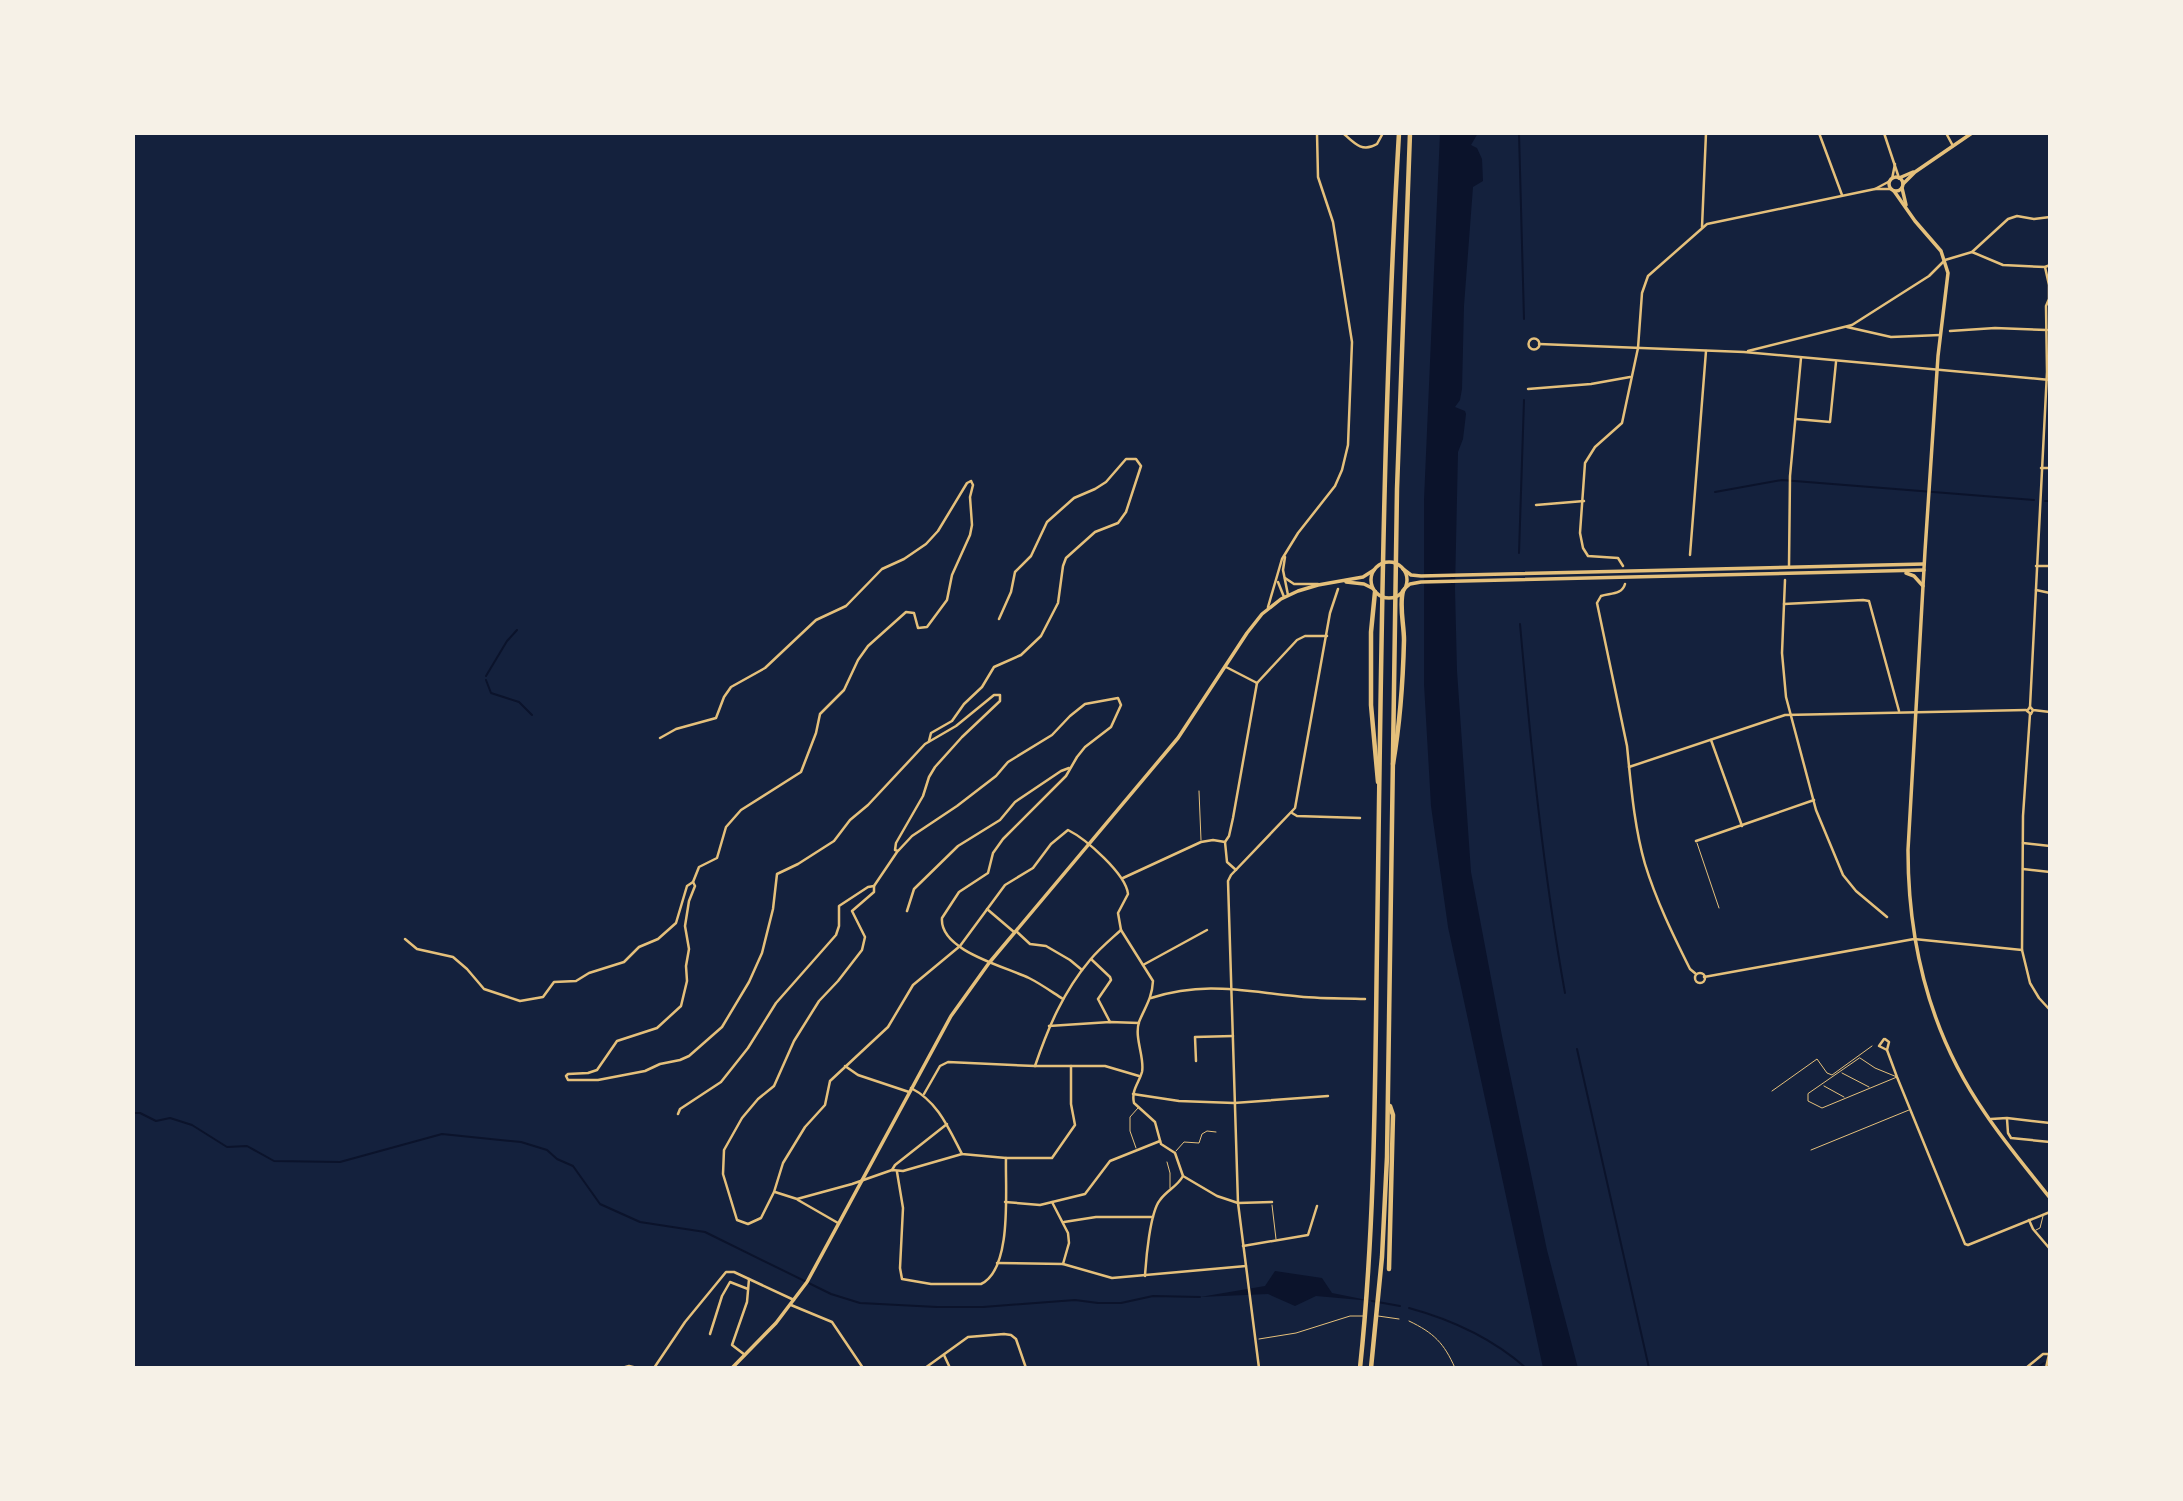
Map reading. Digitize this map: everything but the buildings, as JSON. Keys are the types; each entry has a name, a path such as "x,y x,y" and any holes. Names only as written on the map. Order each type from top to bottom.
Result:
{"highway":[{"path":"1360,1368 1375,1171 1386,476 1399,133"},
{"path":"1371,1368 1379,1294 1388,1100 1397,489 1410,133"},
{"path":"1374,590 1371,705 1380,808"},
{"path":"1391,782 1401,713 1403,590"},
{"path":"1388,1100 1393,1115 1389,1269"}],"main road":[{"path":"1893,190 1972,133"},
{"path":"1915,172 1891,180 1893,190 1939,248 1945,260 1947,285 1940,335 1924,564 1908,850 1914,939 1924,983 1937,1021 1962,1075 1989,1119 2050,1198"},
{"path":"1899,178 1906,207"},
{"path":"1344,582 1367,576 1388,562 1411,575 1421,576 1924,564"},
{"path":"1789,567 1789,574"},
{"path":"1403,569 1406,579 1403,590"},
{"path":"1374,570 1371,579 1374,590"},
{"path":"732,1368 798,1295 962,997 1186,727 1236,650 1267,610 1286,596 1327,583 1344,582 1364,584 1389,598 1417,582 1924,570"},
{"path":"1898,571 1911,574 1923,586"}],"street":[{"path":"1267,610 1287,550 1330,495 1345,462 1351,409 1353,355 1350,327 1334,222 1318,177 1317,133"},
{"path":"1343,133 1356,145 1367,148 1377,144 1382,133"},
{"path":"1702,227 1706,133"},
{"path":"1819,133 1843,196"},
{"path":"1884,133 1899,178"},
{"path":"1946,133 1953,146"},
{"path":"1875,189 1891,180 1895,164"},
{"path":"1623,566 1618,558 1590,556 1584,552 1580,533 1586,459 1597,445 1620,426 1638,348 1642,293 1652,271 1711,222 1875,189 1893,190"},
{"path":"1744,352 1847,327 1929,276 1945,260 1972,252 2010,218 2050,217"},
{"path":"1972,252 2003,265 2050,265"},
{"path":"2045,267 2049,285 2048,380 2036,566 2032,708 2028,712 2024,797 2022,950 2028,977 2039,998 2050,1010"},
{"path":"2047,318 2050,313"},
{"path":"1847,327 1891,337 1940,335"},
{"path":"1950,331 1995,328 2047,330"},
{"path":"1539,344 1744,352 2048,380"},
{"path":"1766,354 1767,346"},
{"path":"1690,555 1706,351"},
{"path":"1789,567 1790,476 1801,358"},
{"path":"1796,419 1830,422 1836,361"},
{"path":"1528,389 1591,384 1630,377"},
{"path":"929,741 931,733 952,721 964,704 982,687 994,667 1021,655 1037,641 1058,603 1065,560 1091,535 1113,526 1123,517 1140,474 1142,466 1139,461 1126,459 1106,482 1074,498 1047,522 1031,556 1015,572 999,619"},
{"path":"2041,468 2050,468"},
{"path":"660,738 676,729 716,718 731,687 765,668 816,620 846,606 882,569 904,559 926,544 938,531 967,483 971,481 971,530 952,575 945,603 925,628 918,628 914,614 906,612 868,646 842,692 820,714 816,733 800,772 741,810 726,827 717,858 700,865 685,926 689,949 687,981 681,1006 657,1028 617,1041 597,1070 568,1074 568,1080 603,1079 645,1071 660,1064 680,1060 689,1056 722,1027 750,982 762,953 773,909 777,874 820,851 838,836 850,820 868,805 929,741 956,726 994,695 1000,695 999,702 962,737 933,770 923,796 896,843 895,850 898,851"},
{"path":"1536,505 1584,501"},
{"path":"1286,596 1283,567 1287,550"},
{"path":"2036,566 2050,566"},
{"path":"1277,575 1279,589 1286,596"},
{"path":"1284,577 1294,584 1327,583"},
{"path":"1785,580 1782,653 1789,715 1814,800 1843,875 1856,891 1887,918"},
{"path":"1625,584 1619,592 1601,596 1597,603 1615,684 1646,866 1690,969 1704,977 1914,939 2022,950"},
{"path":"1259,1368 1238,1203 1228,881 1292,813 1296,804 1331,607 1338,589"},
{"path":"2036,590 2050,593"},
{"path":"1784,604 1868,600 1899,713"},
{"path":"1236,870 1227,862 1225,842 1233,818 1257,683 1297,639 1305,636 1327,636"},
{"path":"1226,666 1257,683"},
{"path":"678,1114 680,1109 724,1079 752,1043 776,1003 834,938 838,929 839,906 874,886 912,836 996,776 1008,762 1052,735 1081,707 1090,702 1120,699 1121,705 1111,727 1085,747 1067,774 1003,839 993,853 988,873 959,892 942,921 943,929 960,946 989,963 1025,976 1063,999"},
{"path":"2032,708 2050,712"},
{"path":"1628,767 1789,715 2028,712"},
{"path":"1711,740 1742,826"},
{"path":"907,911 914,889 958,846 1000,820 1017,800 1069,768"},
{"path":"1696,841 1814,800"},
{"path":"1292,813 1297,816 1360,818"},
{"path":"874,886 872,894 852,911 865,937 862,950 819,1002 794,1041 774,1086 758,1099 739,1123 724,1150 723,1170 732,1210 739,1222 748,1224 759,1220 774,1192 783,1163 805,1127 825,1105 830,1081 888,1027 913,985 960,946 1004,886 1033,868 1053,842 1069,830 1123,878 1128,894 1118,913 1121,930 1153,981 1151,998 1139,1023 1138,1043 1142,1071 1133,1094 1134,1103 1155,1122 1160,1141 1175,1153 1183,1176 1217,1196 1238,1203 1272,1202"},
{"path":"1123,878 1201,842 1225,842"},
{"path":"2023,843 2050,846"},
{"path":"2023,869 2050,872"},
{"path":"405,939 417,949 453,957 467,968 484,989 520,1001 539,999 554,982 576,981 589,973 624,962 639,947 658,939 676,923 687,886 694,884"},
{"path":"987,909 1030,944 1046,946 1082,970"},
{"path":"1035,1066 1049,1026 1063,999 1091,959 1121,930"},
{"path":"1143,965 1207,930"},
{"path":"1091,959 1110,976 1107,989 1098,999 1110,1022"},
{"path":"1696,974 1695,979 1699,983 1703,982 1704,977"},
{"path":"1151,998 1218,987 1309,998 1365,999"},
{"path":"1049,1026 1139,1023"},
{"path":"1196,1061 1195,1037 1233,1036"},
{"path":"1886,1050 1965,1244 2050,1212"},
{"path":"923,1095 940,1066 945,1063 1105,1066 1139,1076"},
{"path":"845,1066 858,1075 923,1095 938,1110 962,1154"},
{"path":"892,1170 897,1172 962,1154 1006,1158 1056,1156 1074,1125 1071,1066"},
{"path":"1133,1094 1170,1100 1234,1103 1328,1096"},
{"path":"1989,1119 2007,1118 2050,1123"},
{"path":"2007,1118 2011,1138 2050,1142"},
{"path":"797,1199 892,1170 947,1124"},
{"path":"1005,1202 1040,1205 1087,1193 1108,1162 1160,1141"},
{"path":"897,1172 902,1208 902,1279 931,1284 983,1284 997,1263 1005,1240 1006,1158"},
{"path":"1145,1276 1146,1255 1158,1202 1183,1176"},
{"path":"774,1192 797,1199 838,1223"},
{"path":"1052,1202 1064,1222 1069,1239 1063,1264"},
{"path":"1243,1246 1308,1235 1317,1206"},
{"path":"1064,1222 1096,1217 1153,1217"},
{"path":"2028,1220 2050,1249"},
{"path":"997,1263 1063,1264 1107,1278 1245,1266"},
{"path":"654,1368 685,1322 699,1308 723,1274 732,1271 794,1300"},
{"path":"744,1355 732,1345 745,1309 750,1279"},
{"path":"710,1334 722,1296 730,1282 748,1289"},
{"path":"791,1305 833,1323 863,1368"},
{"path":"925,1368 972,1336 1009,1334 1018,1342 1026,1368"},
{"path":"2026,1368 2049,1352 2048,1366"},
{"path":"944,1354 950,1368"},
{"path":"622,1368 637,1368"}],"lane":[{"path":"1199,791 1201,842"},
{"path":"1696,841 1719,908"},
{"path":"1772,1091 1817,1059 1829,1075 1832,1075 1872,1046"},
{"path":"1860,1058 1897,1077 1822,1108 1811,1102 1807,1096 1860,1058"},
{"path":"1841,1071 1871,1088"},
{"path":"1823,1084 1846,1098"},
{"path":"1136,1150 1130,1131 1130,1117 1139,1108"},
{"path":"1811,1150 1910,1110"},
{"path":"1175,1153 1184,1142 1199,1143 1202,1134 1207,1131 1216,1132"},
{"path":"1167,1162 1170,1191"},
{"path":"1272,1202 1276,1241"},
{"path":"2034,1231 2040,1228 2044,1214"},
{"path":"1256,1339 1296,1333 1350,1316 1399,1319"},
{"path":"1409,1321 1438,1339 1447,1349 1455,1368"}],"water":[{"path":"1440,133 1478,133 1471,145 1477,148 1482,159 1483,181 1473,187 1464,306 1462,389 1460,400 1455,407 1466,414 1463,439 1458,452 1455,589 1457,671 1471,872 1547,1250 1578,1368 1543,1368 1448,927 1431,806 1424,684 1424,500"},
{"path":"1275,1271 1322,1278 1332,1293 1372,1301 1316,1296 1295,1306 1268,1294 1200,1297 1265,1286"}],"waterway":[{"path":"1519,133 1524,319"},
{"path":"1519,553 1524,400"},
{"path":"1715,492 1782,480 2034,500"},
{"path":"2045,501 2050,501"},
{"path":"1520,624 1544,855 1565,993"},
{"path":"486,676 507,641 517,630"},
{"path":"486,680 491,693 519,702 532,715"},
{"path":"1577,1049 1649,1368"},
{"path":"133,1113 140,1113 156,1121 170,1118 192,1125 227,1147 247,1146 274,1161 340,1162 442,1134 521,1142 547,1150 557,1159 573,1166 600,1204 640,1222 705,1232 831,1294 860,1303 983,1307 1075,1300 1121,1303 1153,1296 1200,1297"},
{"path":"1372,1301 1400,1306"},
{"path":"1409,1308 1471,1331 1526,1368"},
{"path":"2037,1368 2044,1363"}]}
